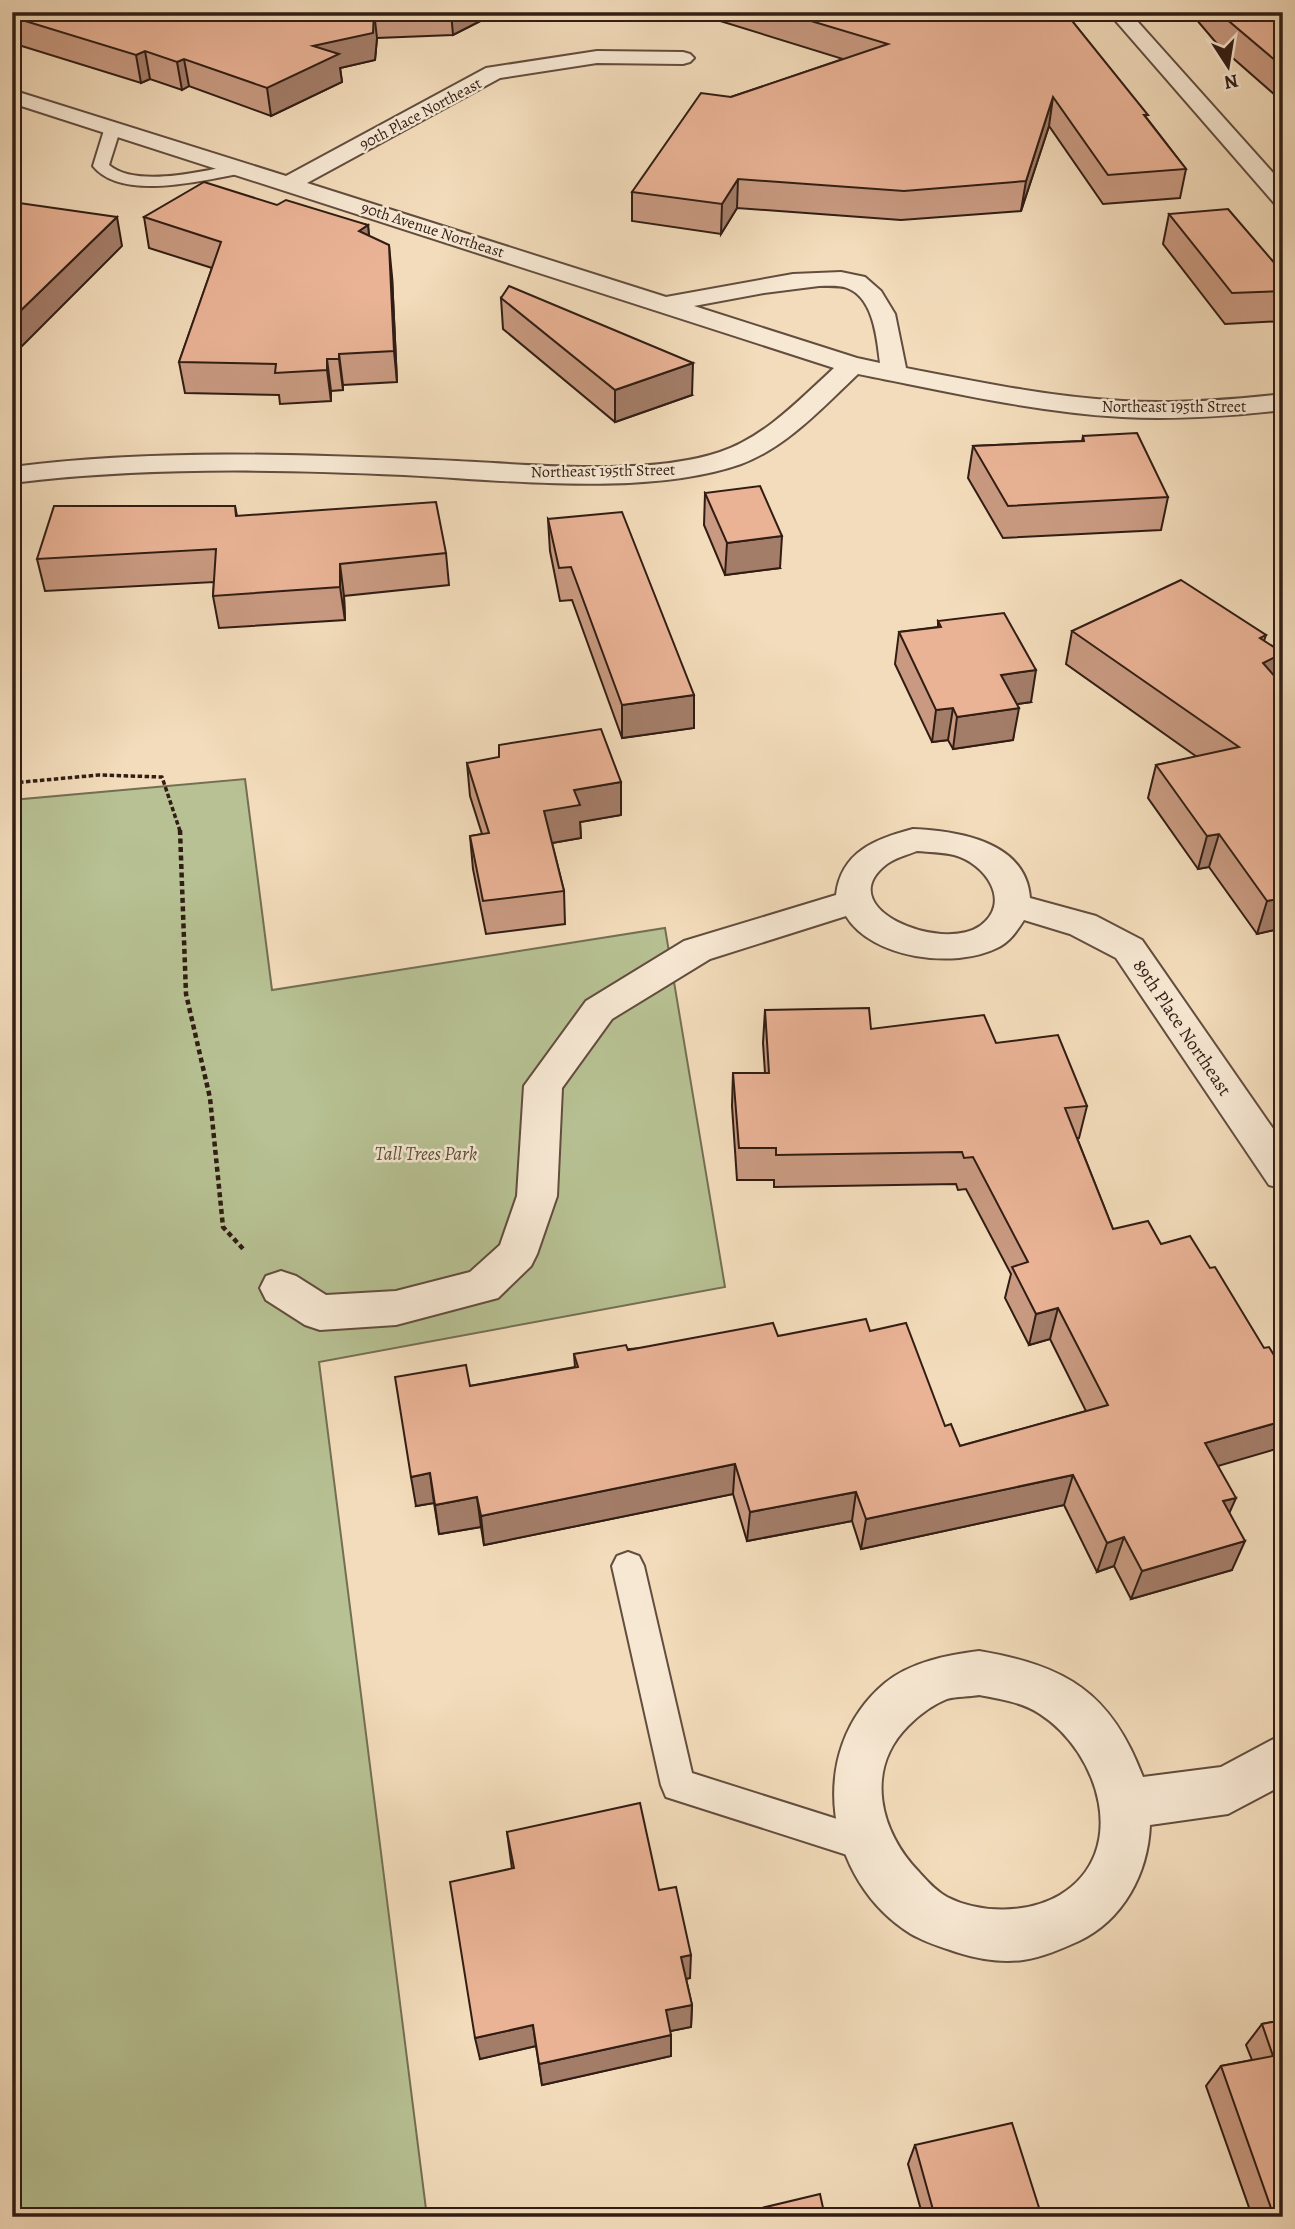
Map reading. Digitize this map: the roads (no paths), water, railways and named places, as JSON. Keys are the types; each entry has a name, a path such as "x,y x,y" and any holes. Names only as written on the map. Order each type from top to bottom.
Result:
{"street":[{"path":"1118,12 1283,200"},
{"name":"90th Place Northeast","path":"290,183 494,73 597,57 683,58"},
{"name":"90th Avenue Northeast","path":"12,96 852,365"},
{"path":"665,304 743,289 811,280 836,279 856,282 871,295 885,318 894,373"},
{"name":"Northeast 195th Street","path":"12,475 78,465 198,460 594,474 689,469 733,457 774,435 852,365 1024,398 1123,409 1233,408 1283,402"},
{"path":"913,840 944,841 973,849 997,864 1010,884 1013,905 1004,925 983,940 954,948 922,947 892,938 868,922 855,901 854,880 865,862 886,848 913,840"},
{"path":"281,1288 320,1313 396,1308 483,1286 517,1254 537,1196 543,1086 599,1010 697,950 855,901"},
{"name":"89th Place Northeast","path":"1013,905 1083,925 1129,949 1283,1174"},
{"path":"979,1673 1020,1680 1059,1699 1091,1727 1103,1745 1114,1763 1126,1804 1123,1849 1104,1890 1071,1919 1027,1935 978,1933 931,1917 892,1885 866,1844 855,1799 859,1758 876,1723 904,1695 939,1679 979,1673"},
{"path":"1126,1804 1228,1790 1283,1758"}],"lane":[{"path":"113,127 101,166 104,171 117,178 149,181 243,168"},
{"path":"628,1566 678,1785 866,1844"}],"park label":[{"name":"Tall Trees Park","path":"426,1153"}]}
